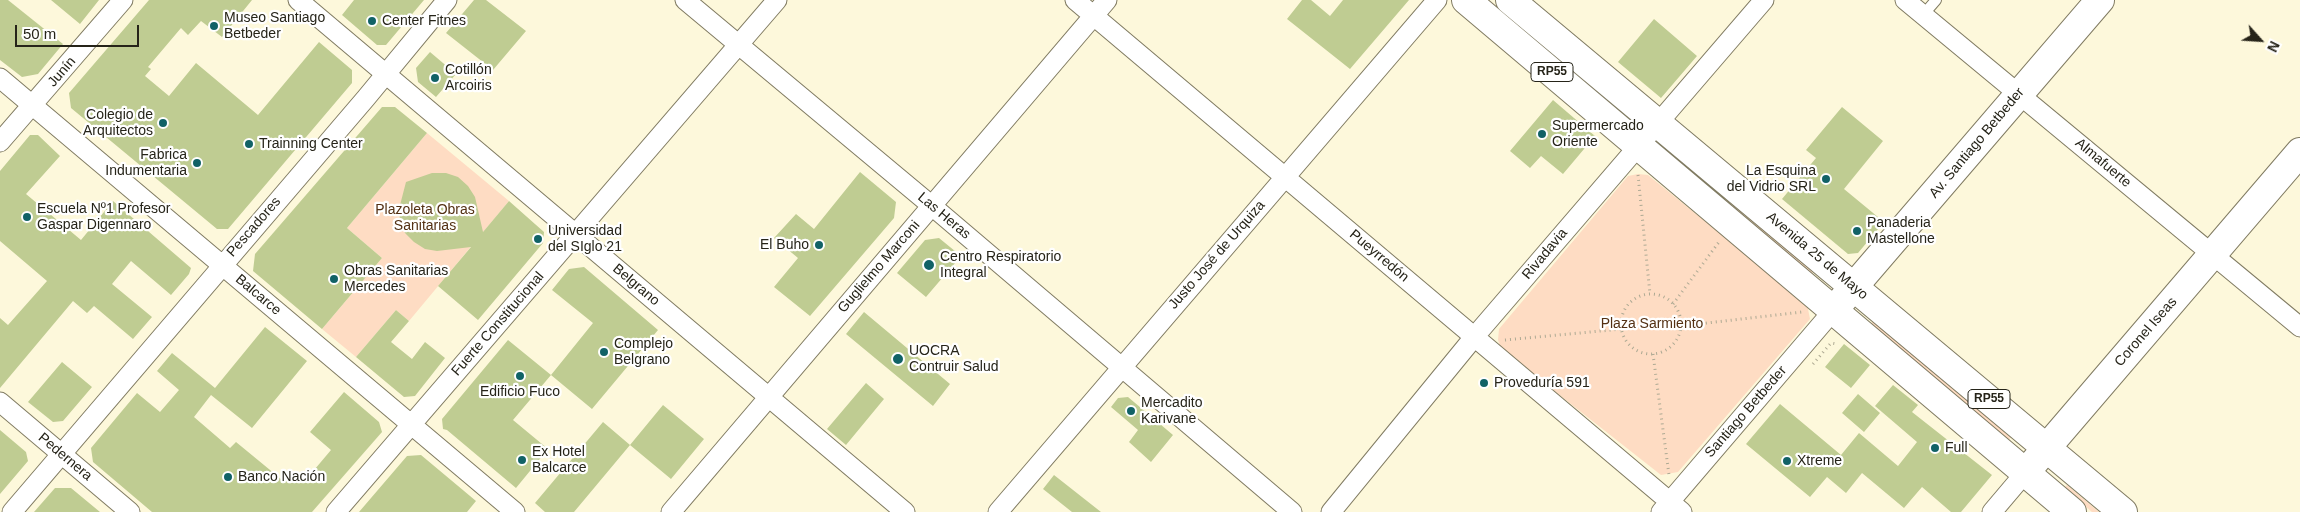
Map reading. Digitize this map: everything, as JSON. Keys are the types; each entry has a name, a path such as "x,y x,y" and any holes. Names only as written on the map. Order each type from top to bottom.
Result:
{"main road":[{"name":"RP55","path":"1466,0 1638,144 1821,312 2072,512"},
{"name":"Avenida 25 de Mayo","path":"1510,0 2123,512"},
{"name":"Av. Santiago Betbeder","path":"1821,312 1854,287 2100,0"},
{"name":"Coronel Iseas","path":"2025,473 2300,152"}],"street":[{"name":"Junín","path":"0,142 123,0"},
{"name":"Belgrano","path":"298,0 905,512"},
{"name":"Pescadores","path":"12,512 60,453 447,0"},
{"name":"Las Heras","path":"685,0 932,206 1292,512"},
{"name":"Fuerte Constitucional","path":"336,512 777,0"},
{"name":"Pueyrredón","path":"1075,0 1475,336 1671,509"},
{"name":"Guglielmo Marconi","path":"671,512 1108,0"},
{"name":"Justo José de Urquiza","path":"998,512 1121,366 1437,0"},
{"name":"Rivadavia","path":"1331,512 1475,336 1638,144 1658,124 1764,0"},
{"name":"Almafuerte","path":"1905,0 2300,327"},
{"name":"Balcarce","path":"0,78 515,512"},
{"name":"Santiago Betbeder","path":"1671,509 1821,312"},
{"name":"Pedernera","path":"0,402 130,512"},
{"name":"Coronel Iseas","path":"1992,512 2025,473"}],"lane":[{"path":"1923,15 1936,0"}],"path":[{"path":"1638,174 1650,294"},
{"path":"1673,304 1724,236"},
{"path":"1650,294 1667,298 1673,304 1680,318 1681,326 1675,342 1669,348 1653,354 1644,353 1629,344 1622,329 1623,314 1631,301 1640,296 1650,294"},
{"path":"1681,326 1821,312"},
{"path":"1498,340 1622,329"},
{"path":"1653,354 1669,475"}],"green space":[{"path":"1486,0 1489,0 1626,114 1623,118"},
{"name":"Plazoleta Obras Sanitarias","path":"427,133 509,201 409,321 396,310 356,357 322,329 382,258 347,228"},
{"path":"1676,156 1813,272 1810,275 1672,159"},
{"name":"Plaza Sarmiento","path":"1648,175 1807,304 1810,319 1678,472 1661,475 1501,349 1498,340 1499,329 1628,176"},
{"path":"1873,321 2011,437 2008,441 1870,325"},
{"path":"2067,485 2099,512 2092,512 2064,488"}],"building":[{"path":"0,0 8,0 63,44 38,74 22,77 0,60"},
{"path":"51,0 99,0 80,24"},
{"path":"149,0 252,0 222,37 201,21 188,35 181,28 148,67 151,69 145,76 169,96 196,63 258,115 319,42 352,70 352,83 228,229 217,229 71,108 69,93"},
{"name":"Center Fitnes","path":"354,0 424,0 386,45 377,45 342,15"},
{"path":"474,0 486,0 526,31 493,70 446,33"},
{"path":"1302,0 1311,0 1330,16 1343,0 1409,0 1350,69 1287,19"},
{"path":"1654,19 1697,56 1661,98 1618,62"},
{"name":"Cotillón Arcoiris","path":"430,52 456,74 436,97 418,82 416,68"},
{"path":"1553,100 1595,136 1563,174 1541,156 1530,168 1510,151"},
{"path":"382,107 395,107 427,133 347,228 382,258 322,329 253,271 255,254"},
{"name":"La Esquina del Vidrio SRL","path":"1842,107 1883,141 1844,189 1884,222 1858,253 1848,254 1782,199 1816,158 1806,150"},
{"path":"30,135 38,135 60,156 26,194 81,240 113,201 191,268 189,274 171,295 131,261 112,284 152,317 133,339 94,306 87,313 73,301 0,388 0,318 8,325 47,281 0,241 0,171"},
{"path":"860,172 896,202 894,218 810,316 774,287 798,258 774,238 796,214 814,229"},
{"path":"432,173 446,173 458,177 468,186 475,197 483,232 509,201 544,232 543,243 478,320 438,286 471,247 437,251 425,249 405,233 400,221 399,209 406,182"},
{"name":"Centro Respiratorio Integral","path":"939,238 961,256 926,297 897,273 925,240"},
{"name":"Complejo Belgrano","path":"584,267 658,330 592,409 551,375 593,323 552,290 569,269"},
{"path":"396,310 409,321 391,342 412,359 425,342 445,358 415,396 404,397 356,357"},
{"name":"UOCRA Contruir Salud","path":"864,312 950,384 933,406 846,334"},
{"path":"265,327 307,361 252,428 211,395 194,417 230,448 236,442 281,479 289,469 304,482 331,450 310,432 344,392 379,422 382,432 312,512 152,512 93,462 91,448 137,393 160,412 179,390 157,371 172,353 215,388"},
{"path":"508,340 551,375 513,420 548,449 516,488 447,430 443,429 442,419"},
{"path":"1844,344 1870,365 1851,388 1825,367"},
{"path":"62,362 92,387 63,421 53,422 28,402"},
{"path":"866,383 884,399 846,445 827,429"},
{"path":"1893,385 1918,405 1912,412 1992,475 1961,512 1951,512 1922,487 1904,508 1862,473 1846,493 1827,477 1810,497 1746,444 1780,404 1841,455 1859,433 1898,466 1917,442 1875,406"},
{"path":"1858,394 1880,413 1864,432 1842,413"},
{"path":"1128,397 1173,435 1151,462 1129,442 1138,430 1111,407 1118,398"},
{"path":"663,405 704,439 671,479 630,445"},
{"path":"603,422 630,445 574,512 545,512 535,503"},
{"path":"0,430 26,452 28,461 0,494"},
{"path":"421,455 476,501 467,512 359,512 407,456"},
{"path":"1054,475 1101,512 1072,512 1043,489"},
{"path":"55,488 71,488 100,512 34,512"}],"place":[{"name":"Center Fitnes","path":"372,21"},
{"name":"Museo Santiago Betbeder","path":"214,26"},
{"name":"Cotillón Arcoiris","path":"435,78"},
{"name":"Colegio de Arquitectos","path":"163,123"},
{"name":"Supermercado Oriente","path":"1542,134"},
{"name":"Trainning Center","path":"249,144"},
{"name":"Fabrica Indumentaria","path":"197,163"},
{"name":"La Esquina del Vidrio SRL","path":"1826,179"},
{"name":"Escuela Nº1 Profesor Gaspar Digennaro","path":"27,217"},
{"name":"Panaderia Mastellone","path":"1857,231"},
{"name":"Universidad del SIglo 21","path":"538,239"},
{"name":"El Buho","path":"819,245"},
{"name":"Centro Respiratorio Integral","path":"929,265"},
{"name":"Obras Sanitarias Mercedes","path":"334,279"},
{"name":"Complejo Belgrano","path":"604,352"},
{"name":"UOCRA Contruir Salud","path":"898,359"},
{"name":"Edificio Fuco","path":"520,376"},
{"name":"Proveduría 591","path":"1484,383"},
{"name":"Mercadito Karivane","path":"1131,411"},
{"name":"Full","path":"1935,448"},
{"name":"Ex Hotel Balcarce","path":"522,460"},
{"name":"Xtreme","path":"1787,461"},
{"name":"Banco Nación","path":"228,477"}]}
